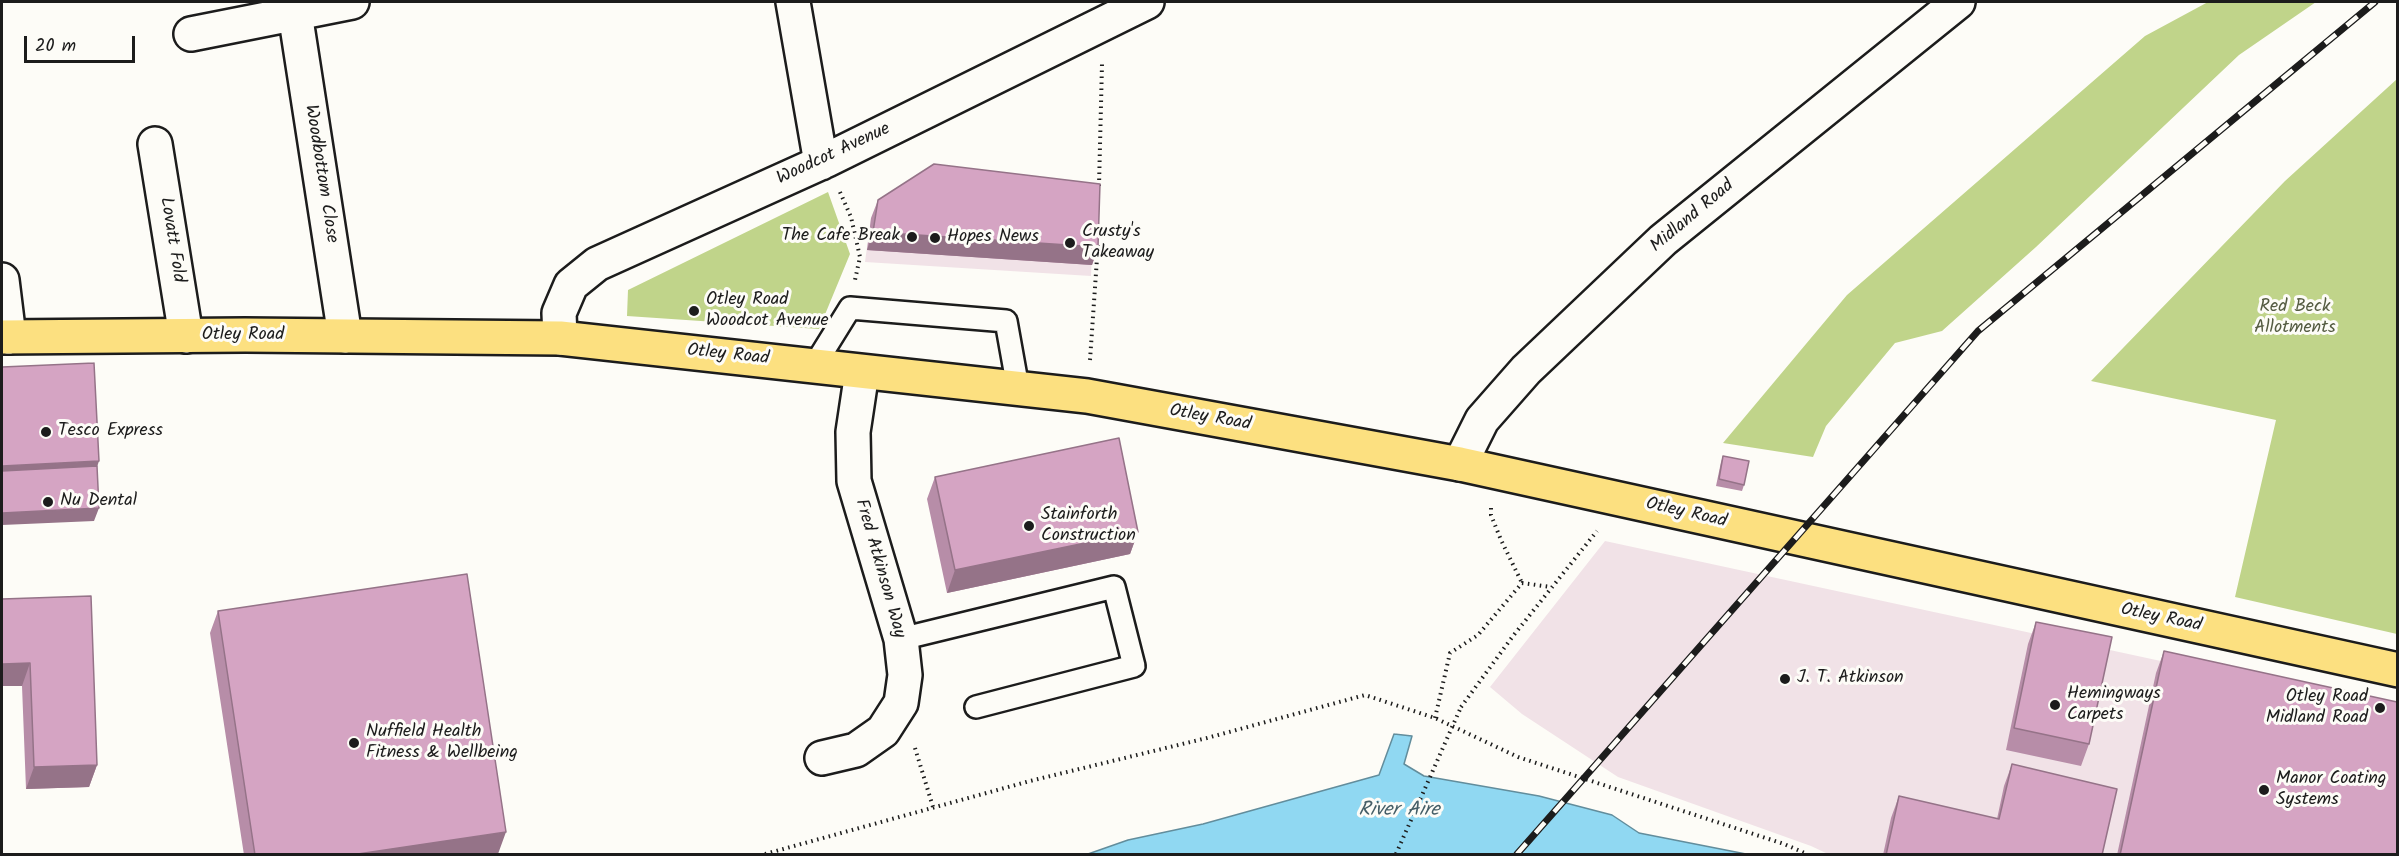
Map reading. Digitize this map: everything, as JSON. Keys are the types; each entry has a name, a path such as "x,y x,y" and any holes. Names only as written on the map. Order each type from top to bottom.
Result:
{"main road":[{"name":"Otley Road","path":"5,337 560,338 1087,396 1460,464 2397,670"}],"street":[{"path":"190,34 352,2"},
{"path":"793,2 824,161"},
{"name":"Midland Road","path":"1460,464 1482,420 1526,369 1663,240 1959,2"},
{"name":"Woodcot Avenue","path":"560,338 559,313 571,285 597,264 824,161 1124,10"},
{"name":"Woodbottom Close","path":"295,13 345,336"},
{"name":"Lovatt Fold","path":"155,144 186,336"},
{"path":"2,280 5,337"},
{"name":"Fred Atkinson Way","path":"822,758 856,750 883,731 901,703 905,675 901,639 854,481 853,432 862,372"}],"lane":[{"path":"814,366 850,308 1006,321 1018,388"},
{"path":"901,639 1114,587 1134,666 976,707"}],"path":[{"path":"1099,189 1102,62 1124,10"},
{"path":"824,161 851,217 860,257 850,308"},
{"path":"1087,396 1098,236"},
{"path":"1493,472 1491,515 1522,583"},
{"path":"1396,855 1461,707 1552,587 1622,500"},
{"path":"1522,583 1552,587"},
{"path":"1435,718 1450,653 1478,635 1522,583"},
{"path":"765,855 1030,781 1207,738 1365,695 1435,718 1518,757 1784,844 1807,855"},
{"path":"901,703 933,807"}],"shaded area":[{"path":"1094,202 1091,276 865,262 871,218"},
{"path":"1605,541 2397,712 2397,854 1828,854 1618,777 1522,714 1490,687"}],"green space":[{"path":"2208,2 2316,2 2239,55 2036,247 1942,331 1895,343 1826,426 1813,457 1723,443 1847,295 2145,36"},
{"name":"Red Beck Allotments","path":"2397,79 2397,634 2235,597 2276,420 2091,381 2285,181"},
{"path":"828,192 850,254 819,329 627,316 628,290"}],"water":[{"name":"River Aire","path":"1394,734 1412,736 1404,764 1424,776 1539,796 1612,815 1639,833 1746,854 1088,854 1128,840 1203,824 1379,775"}],"building":[{"path":"934,164 1100,184 1098,247 873,232 878,200"},
{"name":"Tesco Express","path":"94,363 99,461 2,466 2,367"},
{"name":"Stainforth Construction","path":"1119,438 1138,532 955,570 935,477"},
{"path":"1723,456 1749,461 1744,485 1719,479"},
{"name":"Nu Dental","path":"97,466 99,508 2,513 2,471"},
{"name":"Nuffield Health Fitness & Wellbeing","path":"467,574 506,832 351,855 255,855 218,611"},
{"path":"91,596 97,765 34,767 30,663 2,664 2,599"},
{"name":"Hemingways Carpets","path":"2036,622 2112,637 2089,744 2014,728"},
{"name":"Manor Coating Systems","path":"2164,651 2397,702 2397,855 2120,855"},
{"path":"2012,764 2117,789 2102,855 1886,855 1899,796 1999,819"}],"railway":[{"path":"1517,854 1978,331 2375,2"}],"place":[{"name":"The Cafe Break","path":"912,237"},
{"name":"Hopes News","path":"935,238"},
{"name":"Crusty's Takeaway","path":"1070,243"},
{"name":"Otley Road Woodcot Avenue","path":"694,311"},
{"name":"Tesco Express","path":"46,432"},
{"name":"Nu Dental","path":"48,502"},
{"name":"Stainforth Construction","path":"1029,526"},
{"name":"J. T. Atkinson","path":"1785,679"},
{"name":"Hemingways Carpets","path":"2055,705"},
{"name":"Otley Road Midland Road","path":"2380,708"},
{"name":"Nuffield Health Fitness & Wellbeing","path":"354,743"},
{"name":"Manor Coating Systems","path":"2264,790"}]}
